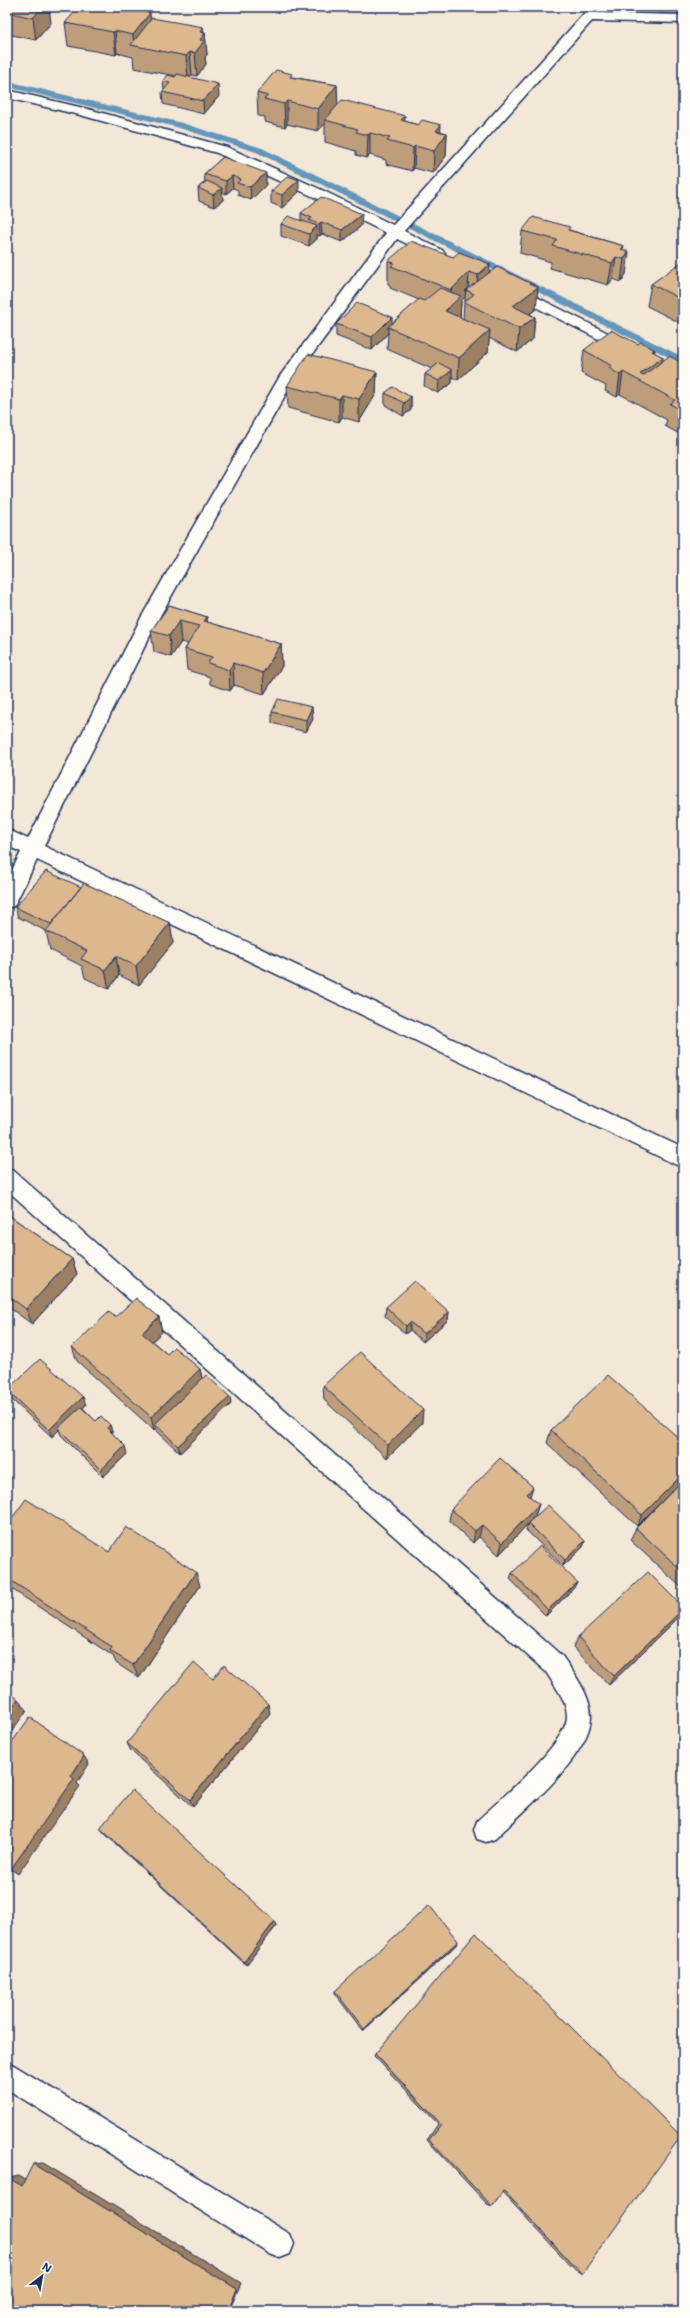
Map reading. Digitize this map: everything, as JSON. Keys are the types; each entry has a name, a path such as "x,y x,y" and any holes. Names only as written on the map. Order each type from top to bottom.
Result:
{"street":[{"path":"7,900 151,616 288,376 394,233 593,12 683,19"},
{"path":"7,94 83,112 222,150 317,193 450,260"},
{"path":"497,282 683,377"},
{"path":"7,837 683,1158"}],"lane":[{"path":"7,1177 554,1664 570,1689 579,1716 571,1743 486,1830"},
{"path":"7,2074 280,2244"}],"building":[{"path":"7,7 42,7 33,18 7,12"},
{"path":"79,7 118,7 150,13 133,35 65,23"},
{"path":"152,18 203,27 200,32 205,33 200,40 204,41 195,53 190,52 186,56 131,45"},
{"path":"276,70 292,74 290,77 337,85 318,109 287,101 284,104 264,99 268,96 257,93"},
{"path":"177,74 218,84 203,101 162,92 170,83 163,81 168,75 175,77"},
{"path":"342,100 405,116 401,120 418,125 422,120 441,125 436,131 447,133 434,151 415,146 413,148 387,141 390,138 370,133 368,135 356,132 358,129 325,120"},
{"path":"223,157 266,173 250,187 237,183 241,179 232,176 226,181 204,174"},
{"path":"288,176 299,180 282,195 271,191"},
{"path":"207,181 222,188 213,195 198,188"},
{"path":"321,197 362,214 342,230 321,222 319,224 309,220 312,218 301,213"},
{"path":"288,216 317,226 309,234 281,224"},
{"path":"533,217 570,227 568,230 624,246 621,249 629,252 624,259 616,257 612,263 553,246 557,240 522,231"},
{"path":"411,241 453,257 459,252 490,264 478,275 469,272 451,290 391,266 394,263 388,261"},
{"path":"680,263 683,264 683,300 651,284"},
{"path":"497,267 538,287 513,306 535,317 519,329 464,302 474,294 466,290"},
{"path":"440,288 461,296 445,311 490,330 459,358 388,327 419,299 424,301"},
{"path":"357,303 392,317 372,337 336,324"},
{"path":"611,330 638,344 641,342 655,350 652,351 663,357 640,374 643,376 669,356 683,363 683,411 670,404 675,400 623,372 620,375 609,368 612,366 584,350"},
{"path":"308,354 377,372 359,399 342,395 339,399 287,386"},
{"path":"439,363 452,370 439,381 425,374"},
{"path":"393,387 411,397 404,403 385,393"},
{"path":"169,605 207,617 204,621 281,644 263,673 233,663 229,670 208,663 212,657 185,649 199,626 179,621 169,636 151,631"},
{"path":"278,699 312,707 306,720 272,712"},
{"path":"46,871 81,887 51,924 15,907"},
{"path":"84,883 170,923 136,966 116,956 105,970 81,959 87,951 46,931"},
{"path":"7,1214 72,1259 26,1309 7,1295"},
{"path":"415,1281 449,1312 424,1334 410,1322 406,1326 386,1307"},
{"path":"136,1298 159,1317 142,1333 167,1354 174,1347 200,1369 151,1417 72,1347 109,1312 115,1317"},
{"path":"360,1352 423,1410 388,1445 323,1386"},
{"path":"40,1359 83,1397 49,1430 7,1391"},
{"path":"206,1375 230,1397 178,1446 155,1424"},
{"path":"608,1375 683,1442 683,1474 642,1515 551,1430"},
{"path":"81,1407 96,1421 101,1416 110,1425 107,1428 125,1446 101,1470 58,1428"},
{"path":"500,1458 533,1487 527,1494 539,1504 502,1543 482,1525 475,1531 451,1509"},
{"path":"683,1480 683,1572 636,1528"},
{"path":"26,1499 109,1552 126,1527 196,1572 133,1665 110,1651 112,1647 7,1578 7,1525"},
{"path":"548,1505 585,1541 565,1560 528,1523"},
{"path":"540,1546 577,1582 548,1610 512,1573"},
{"path":"648,1572 683,1607 683,1609 614,1676 578,1637"},
{"path":"194,1662 213,1679 224,1665 268,1704 190,1800 127,1743"},
{"path":"7,1691 18,1699 7,1714"},
{"path":"30,1717 84,1756 71,1776 74,1779 11,1869 7,1866 7,1749"},
{"path":"132,1790 275,1921 244,1962 100,1828"},
{"path":"429,1905 458,1941 364,2029 335,1991"},
{"path":"476,1933 681,2136 582,2274 506,2193 503,2191 492,2206 429,2140 441,2124 375,2054"},
{"path":"33,2164 237,2289 228,2311 7,2311 7,2182 9,2178 22,2186"}],"waterway":[{"path":"7,84 179,125 259,150 683,361"}]}
